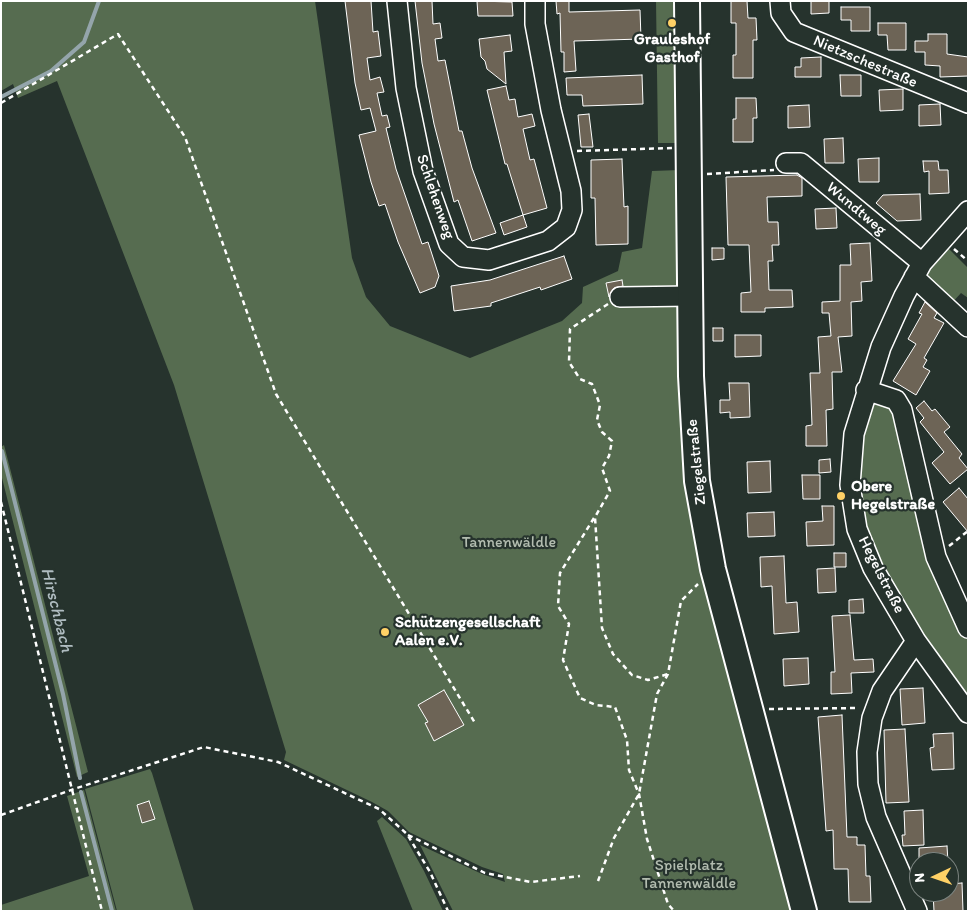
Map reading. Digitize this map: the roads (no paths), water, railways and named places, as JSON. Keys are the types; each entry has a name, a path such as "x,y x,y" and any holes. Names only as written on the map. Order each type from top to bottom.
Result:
{"main road":[{"name":"Ziegelstraße","path":"686,1 690,296 693,429 696,472 713,569 804,911"}],"street":[{"name":"Schlehenweg","path":"397,1 406,88 423,171 449,244 463,257 489,260 548,241 566,227 572,210 571,191 550,110 535,24 535,1"},
{"name":"Nietzschestraße","path":"780,1 781,13 794,32 968,103"},
{"name":"Wundtweg","path":"786,163 801,163 918,270 968,327"},
{"name":"Hegelstraße","path":"968,211 918,270 881,348 866,390 854,434 850,485 857,529 874,568 916,641 968,713"},
{"path":"620,297 690,296"},
{"path":"866,390 896,400 902,410 936,557 968,628"},
{"path":"916,641 882,692 872,718 867,752 868,784 876,817 917,911"}],"waterway":[{"path":"1,97 51,71 84,42 99,1"},
{"name":"Hirschbach","path":"2,451 63,694 80,778"},
{"name":"Hirschbach","path":"81,792 112,911"}],"place":[{"name":"Grauleshof Gasthof","path":"672,23"},
{"name":"Obere Hegelstraße","path":"841,496"},
{"name":"Schützengesellschaft Aalen e.V.","path":"385,632"}],"park label":[{"name":"Tannenwäldle","path":"509,543"},
{"name":"Spielplatz Tannenwäldle","path":"689,875"}]}
